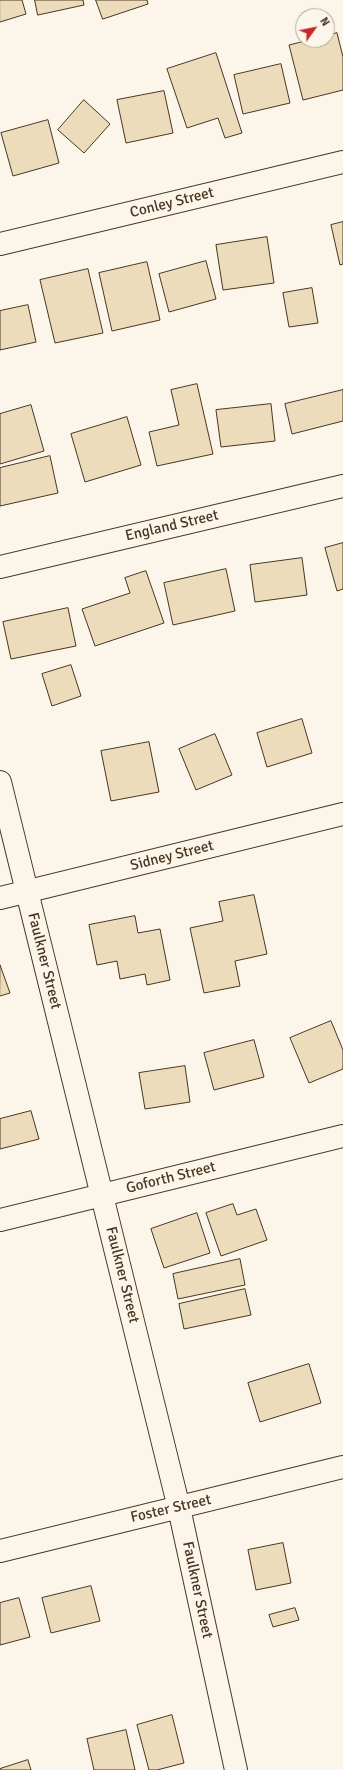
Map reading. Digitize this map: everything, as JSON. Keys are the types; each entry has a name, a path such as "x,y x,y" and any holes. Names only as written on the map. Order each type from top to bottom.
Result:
{"street":[{"name":"Conley Street","path":"0,244 343,162"},
{"name":"England Street","path":"0,567 343,486"},
{"name":"Faulkner Street","path":"0,782 179,1508 236,1770"},
{"name":"Sidney Street","path":"0,898 343,814"},
{"name":"Goforth Street","path":"0,1220 343,1136"},
{"name":"Foster Street","path":"0,1551 343,1467"}],"building":[{"path":"0,0 22,0 26,14 0,22"},
{"path":"35,0 83,0 84,5 38,15"},
{"path":"96,0 147,0 148,4 103,19"},
{"path":"337,33 343,57 343,90 303,100 289,45 295,44 295,48 335,48 335,34"},
{"path":"216,53 242,133 225,138 218,118 187,128 167,69"},
{"path":"281,64 290,103 243,114 234,75"},
{"path":"164,91 173,133 126,143 117,100"},
{"path":"84,100 110,124 84,153 58,130"},
{"path":"48,120 59,163 13,176 1,133"},
{"path":"343,222 343,264 340,265 331,225"},
{"path":"267,237 274,283 223,290 216,245"},
{"path":"206,261 216,299 169,312 159,274"},
{"path":"147,262 160,320 112,331 99,273"},
{"path":"88,269 103,333 55,343 40,280"},
{"path":"312,288 318,323 289,327 283,293"},
{"path":"28,305 36,342 0,350 0,311"},
{"path":"197,384 213,454 157,466 149,432 179,425 171,390"},
{"path":"343,390 343,421 292,434 285,404"},
{"path":"271,404 275,441 221,447 216,410"},
{"path":"31,405 44,451 0,464 0,414"},
{"path":"127,417 141,465 85,482 71,434"},
{"path":"50,456 58,493 0,506 0,468"},
{"path":"343,543 343,589 337,591 325,548"},
{"path":"302,558 307,595 255,602 250,565"},
{"path":"226,569 235,611 173,625 164,583"},
{"path":"146,571 164,623 95,646 82,609 130,593 125,578"},
{"path":"68,608 76,646 11,659 3,622"},
{"path":"71,665 81,696 52,706 42,674"},
{"path":"302,719 312,753 267,767 257,733"},
{"path":"215,734 232,775 196,790 179,749"},
{"path":"149,742 159,792 111,801 101,751"},
{"path":"254,895 267,954 235,961 240,986 204,993 190,928 223,921 219,902"},
{"path":"135,916 138,933 160,929 170,980 147,985 145,974 120,979 117,961 97,965 89,925"},
{"path":"0,965 10,993 0,996"},
{"path":"331,1021 343,1050 343,1069 309,1083 290,1038"},
{"path":"254,1040 264,1077 214,1090 204,1053"},
{"path":"185,1066 190,1102 145,1109 139,1073"},
{"path":"31,1111 39,1139 0,1149 0,1119"},
{"path":"233,1204 237,1215 256,1209 267,1240 221,1256 206,1213"},
{"path":"197,1213 210,1253 164,1268 151,1229"},
{"path":"240,1259 245,1285 178,1299 173,1274"},
{"path":"245,1289 251,1315 184,1329 179,1304"},
{"path":"309,1364 321,1403 260,1422 248,1383"},
{"path":"283,1543 291,1583 256,1590 248,1550"},
{"path":"91,1586 100,1621 51,1633 42,1598"},
{"path":"19,1598 30,1637 0,1645 0,1603"},
{"path":"295,1608 299,1620 273,1627 269,1615"},
{"path":"172,1715 184,1763 157,1770 149,1770 137,1725"},
{"path":"126,1730 135,1770 94,1770 87,1739"},
{"path":"28,1760 31,1770 0,1770 0,1769"}]}
